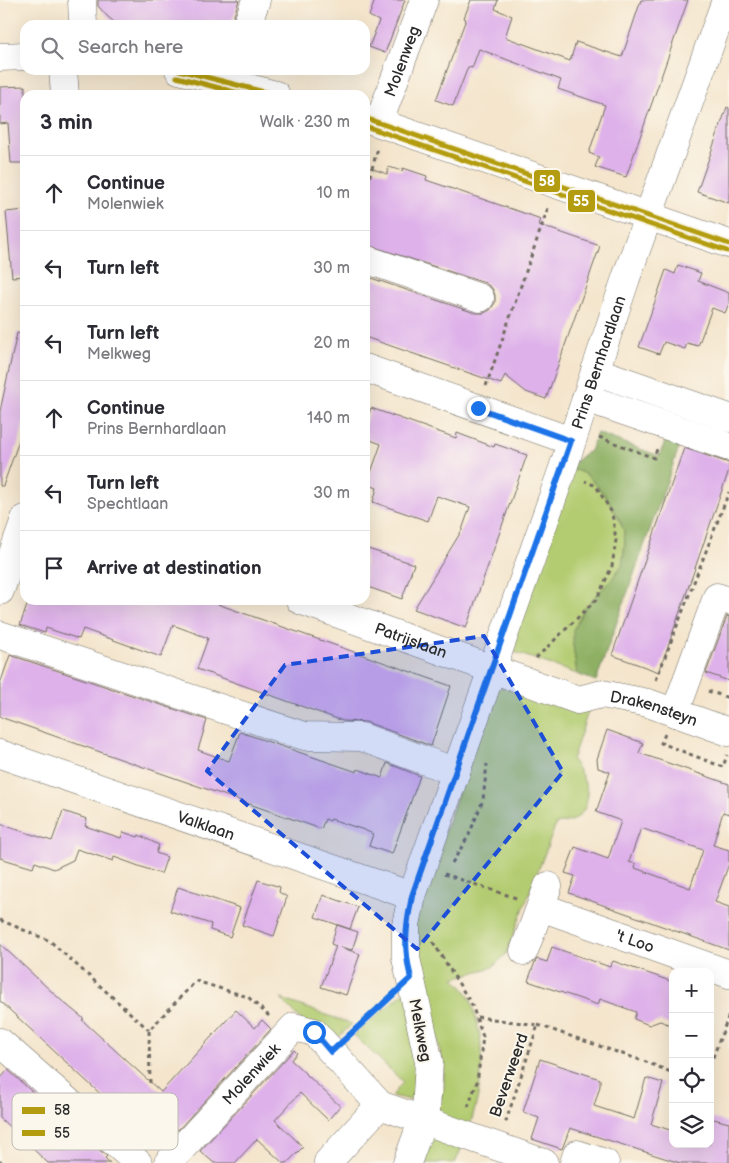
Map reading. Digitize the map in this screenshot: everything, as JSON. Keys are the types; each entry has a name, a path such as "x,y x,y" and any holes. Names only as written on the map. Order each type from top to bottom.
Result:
{"street":[{"path":"82,0 83,20"},
{"path":"249,20 256,0"},
{"name":"Molenweg","path":"372,120 424,0"},
{"name":"Prins Bernhardlaan","path":"412,896 436,875 456,772 562,471 648,216 726,0"},
{"path":"0,57 20,56"},
{"path":"63,75 65,90"},
{"path":"228,76 263,90"},
{"path":"372,120 729,244"},
{"path":"370,261 480,298"},
{"path":"370,370 478,408 574,435"},
{"path":"595,371 729,418"},
{"path":"586,398 729,447"},
{"path":"0,591 20,533"},
{"path":"675,713 717,597 729,602"},
{"name":"Patrijslaan","path":"314,605 492,669"},
{"path":"0,635 304,736 361,737 456,772"},
{"name":"Drakensteyn","path":"492,669 578,700 602,694 648,703 729,732"},
{"name":"Valklaan","path":"0,754 412,896"},
{"name":"Melkweg","path":"408,1163 426,1111 429,1062 406,958 406,925 412,896"},
{"path":"524,951 544,896"},
{"name":"'t Loo","path":"544,896 729,974"},
{"name":"Molenwiek","path":"168,1163 294,1027 314,1032 380,1105 544,1163"},
{"path":"0,1042 58,1093"},
{"path":"328,1162 380,1105"},
{"path":"123,1150 138,1163"},
{"path":"574,1163 577,1154 605,1163"}],"path":[{"path":"370,177 378,152 372,120"},
{"path":"478,408 556,184"},
{"path":"574,435 654,458 666,425"},
{"path":"520,678 543,650 597,599 612,566 616,540 612,514 596,486 562,471"},
{"path":"648,703 729,492"},
{"path":"675,713 661,743 723,767 729,747"},
{"path":"487,758 483,800 470,835 436,875 544,896"},
{"path":"0,920 50,941 149,1030"},
{"path":"432,938 433,945 472,1005 483,1037 477,1082 459,1134"},
{"path":"331,1052 411,978"},
{"path":"150,1083 149,1030 196,981 248,997 288,1034"},
{"path":"713,1058 729,1015"},
{"name":"Beverweerd","path":"477,1017 538,1025 497,1147"},
{"path":"538,1025 669,1071"}],"highlighted area":[{"path":"484,636 563,772 417,949 207,771 285,665"}],"green space":[{"path":"597,433 659,456 667,437 681,442 596,681 577,674 573,630 585,607 612,579 622,565 625,544 624,531 605,495 587,475 569,467 590,451"},
{"path":"569,467 587,475 605,496 624,531 625,544 622,565 612,579 585,607 573,645 577,674 506,649"},
{"path":"496,685 515,692 589,709 572,760 581,774 587,790 586,805 582,813 575,819 556,824 506,954 493,967 454,978 470,997 476,1018 482,1055 479,1092 463,1146 455,1163 419,1163 444,1088 444,1069 437,1037 421,987 414,920"},
{"path":"407,990 416,1047 415,1101 392,1096 403,1082 354,1035"},
{"path":"281,999 352,1024 333,1042 305,1024"}],"building":[{"path":"98,0 239,0 233,20 112,20 98,6"},
{"path":"375,0 405,0 385,53 370,47 379,21 369,16"},
{"path":"471,0 498,0 495,9 512,16 505,37 570,61 576,42 622,57 641,0 688,0 626,177 595,167 599,157 589,153 605,105 558,89 561,80 479,49 472,68 468,67 453,106 436,100 466,19 464,18"},
{"path":"25,86 25,90 20,90 20,163 11,163 8,123 0,124 0,87"},
{"path":"727,107 729,108 729,203 697,192"},
{"path":"389,167 402,171 403,168 427,176 426,180 541,219 539,225 600,246 546,399 526,392 505,375 501,384 370,339 370,278 475,313 484,313 490,310 495,303 495,295 492,288 485,283 370,246 370,168 387,174"},
{"path":"20,211 20,276 12,277 6,212"},
{"path":"678,265 701,273 698,281 729,293 729,303 725,313 712,308 698,346 687,343 685,349 664,342 659,354 639,347 666,270 675,274"},
{"path":"17,333 20,333 20,438 3,486 0,486 0,411"},
{"path":"371,408 456,438 457,433 494,447 495,444 527,455 466,628 414,609 462,530 470,507 437,496 428,521 373,502 377,488 370,485 370,475 381,444 370,440"},
{"path":"684,448 729,463 729,470 659,672 612,655"},
{"path":"370,550 414,564 402,599 370,588"},
{"path":"27,605 220,605 451,686 431,746 366,722 343,721 197,669 208,638 173,625 161,657 83,629 79,639 46,628 45,633 20,625"},
{"path":"727,616 729,616 729,681 706,673"},
{"path":"10,655 207,720 198,750 229,761 240,732 357,772 358,769 382,778 387,763 420,776 392,854 369,846 373,834 364,830 331,819 330,821 325,819 321,829 0,717 0,684"},
{"path":"607,730 643,743 639,753 729,784 729,814 723,812 713,845 729,850 729,864 715,902 729,907 729,950 569,893 575,876 565,873 575,847 608,859 621,821 596,812 610,772 598,768 597,759","holes":["641,828 703,850 690,888 635,868 636,864 629,862"]},
{"path":"63,811 87,819 85,826 121,838 123,832 138,837 139,835 159,845 156,853 167,857 161,874 114,857 113,861 77,849 73,860 54,869 35,862 33,868 0,858 0,824 52,841"},
{"path":"258,880 280,887 279,892 287,897 274,936 242,925"},
{"path":"178,887 240,908 230,937 210,930 211,924 170,911"},
{"path":"323,895 358,907 350,929 315,917"},
{"path":"337,925 358,932 352,950 340,947 360,954 346,995 321,987 336,946 331,944"},
{"path":"0,944 84,1019 82,1020 161,1092 236,1010 255,1028 262,1020 271,1029 178,1130 178,1093 99,1093 0,1001"},
{"path":"552,947 610,967 613,961 669,981 669,1024 660,1021 649,1025 634,1019 636,1012 600,999 598,1005 528,981 537,959 547,962"},
{"path":"294,1050 297,1053 291,1060 340,1106 328,1120 300,1093 275,1120 303,1147 287,1163 283,1163 257,1139 235,1163 214,1163 200,1151"},
{"path":"540,1059 600,1079 600,1086 594,1106 634,1119 646,1078 663,1083 651,1124 669,1130 669,1148 714,1148 714,1119 729,1123 729,1163 680,1163 570,1128 562,1149 532,1139 539,1118 523,1112"},
{"path":"8,1070 33,1093 12,1093 12,1129 0,1118 0,1079"},
{"path":"34,1150 100,1150 107,1156 105,1158 110,1163 48,1163"}],"transit line":[{"name":"58","path":"198,75 257,90"},
{"name":"55","path":"177,77 227,90"},
{"name":"58","path":"370,120 729,244"},
{"name":"55","path":"370,128 727,251"}],"route":[{"path":"314,1032 331,1052 411,978 406,958 406,925 412,896 571,441 478,408"}]}
